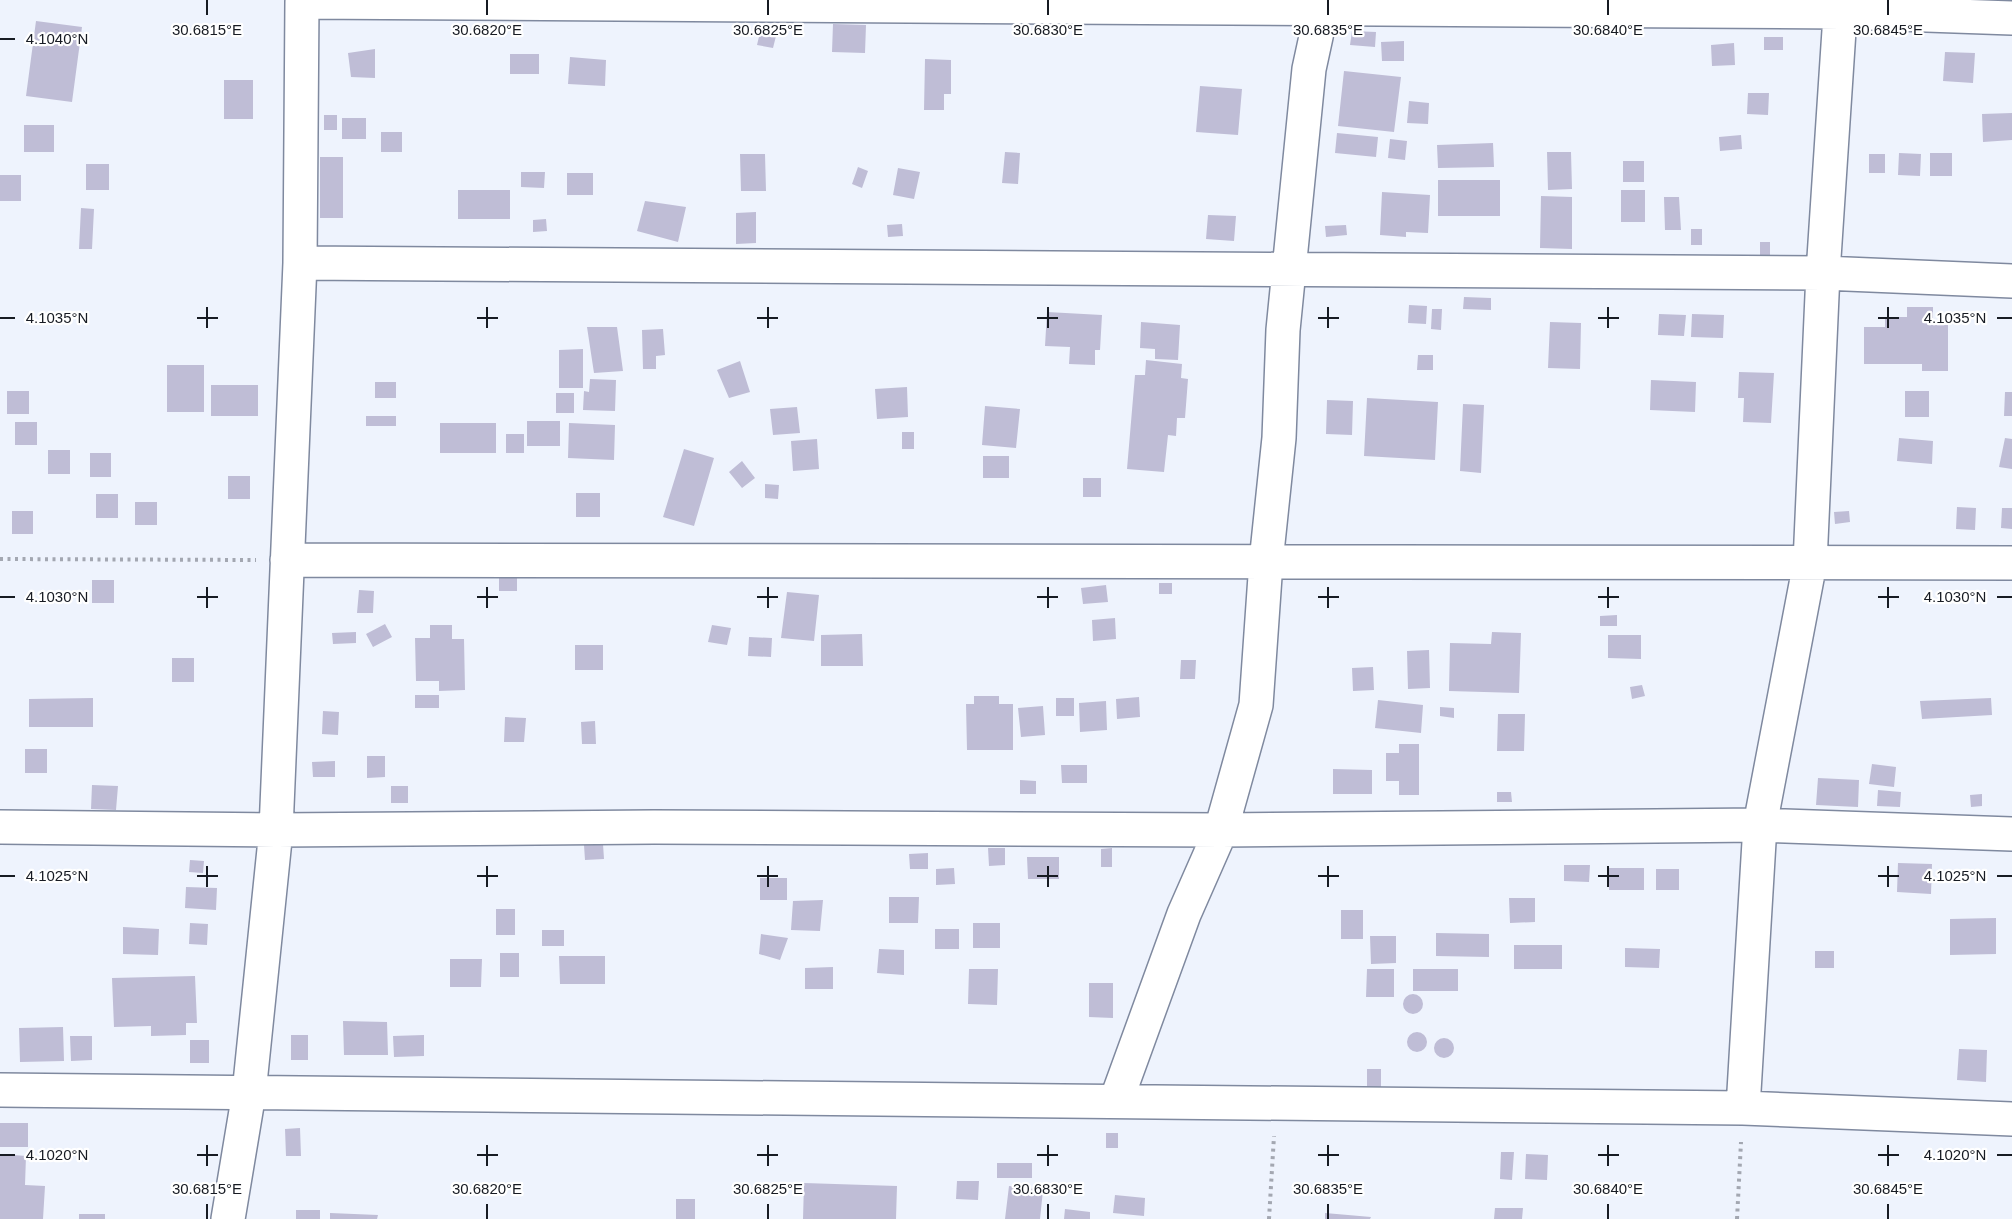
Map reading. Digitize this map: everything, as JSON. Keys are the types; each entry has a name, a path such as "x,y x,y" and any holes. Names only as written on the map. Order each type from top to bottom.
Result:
{"street":[{"path":"228,1219 249,1093 276,830 300,263 303,2 1841,6 2012,18"},
{"path":"1116,1101 1184,914 1221,830 1256,705 1266,562 1279,438 1283,330 1309,69 1325,4"},
{"path":"1743,1108 1760,825 1810,563 1823,273 1841,6"},
{"path":"300,263 1823,273 2012,281"},
{"path":"287,560 2012,563"},
{"path":"0,827 276,830 654,827 1221,830 1760,825 2012,834"},
{"path":"0,1090 1743,1108 2012,1119"}],"path":[{"path":"0,559 287,560"},
{"path":"1269,1219 1276,1103"},
{"path":"1737,1219 1743,1108"}],"building":[{"path":"36,21 82,27 72,102 26,96"},
{"path":"833,24 866,25 865,53 832,52"},
{"path":"761,28 777,32 773,48 757,45"},
{"path":"1352,31 1376,32 1375,47 1350,45"},
{"path":"1764,37 1783,37 1783,50 1764,50"},
{"path":"1404,41 1404,61 1382,61 1381,42"},
{"path":"1734,43 1735,65 1712,66 1711,45"},
{"path":"375,49 375,78 351,77 348,53"},
{"path":"1945,52 1975,53 1973,83 1943,81"},
{"path":"510,54 539,54 539,74 510,74"},
{"path":"570,57 606,60 605,86 568,84"},
{"path":"925,59 951,60 951,94 944,94 944,110 924,110"},
{"path":"1344,71 1401,77 1394,132 1338,126"},
{"path":"224,80 253,80 253,119 224,119"},
{"path":"1200,86 1242,89 1238,135 1196,132"},
{"path":"1748,93 1769,93 1768,115 1747,114"},
{"path":"1409,101 1429,103 1428,124 1407,123"},
{"path":"2012,113 2012,140 1983,142 1982,114"},
{"path":"324,115 337,115 337,130 324,130"},
{"path":"342,118 366,118 366,139 342,139"},
{"path":"24,125 54,125 54,152 24,152"},
{"path":"381,132 402,132 402,152 381,152"},
{"path":"1337,133 1378,137 1376,157 1335,153"},
{"path":"1741,135 1742,149 1720,151 1719,137"},
{"path":"1390,139 1407,141 1405,160 1388,158"},
{"path":"1493,143 1494,167 1438,168 1437,145"},
{"path":"1005,152 1020,153 1018,184 1002,183"},
{"path":"1547,152 1571,152 1572,189 1548,190"},
{"path":"1899,153 1921,154 1920,176 1898,175"},
{"path":"1930,153 1952,153 1952,176 1930,176"},
{"path":"740,154 765,154 766,191 741,191"},
{"path":"1869,154 1885,154 1885,173 1869,173"},
{"path":"320,157 343,157 343,218 320,218"},
{"path":"1623,161 1644,161 1644,182 1623,182"},
{"path":"86,164 109,164 109,190 86,190"},
{"path":"858,167 868,171 862,188 852,184"},
{"path":"898,168 920,172 914,199 893,195"},
{"path":"521,172 545,172 544,188 521,187"},
{"path":"567,173 593,173 593,195 567,195"},
{"path":"0,175 21,175 21,201 0,201"},
{"path":"1438,180 1500,180 1500,216 1438,216"},
{"path":"458,190 510,190 510,219 458,219"},
{"path":"1621,190 1645,190 1645,222 1621,222"},
{"path":"1382,192 1430,195 1428,233 1406,232 1406,237 1380,235"},
{"path":"1541,196 1572,197 1572,249 1540,248"},
{"path":"1664,197 1679,197 1681,230 1665,230"},
{"path":"645,201 686,207 678,242 637,231"},
{"path":"81,208 94,209 92,249 79,249"},
{"path":"756,212 756,243 736,244 736,213"},
{"path":"1208,215 1236,216 1234,241 1206,239"},
{"path":"546,219 547,231 533,232 533,220"},
{"path":"902,224 903,236 888,237 887,225"},
{"path":"1346,225 1347,235 1326,237 1325,226"},
{"path":"1691,229 1702,229 1702,245 1691,245"},
{"path":"1760,242 1770,242 1770,257 1760,258"},
{"path":"1464,297 1491,298 1491,310 1463,309"},
{"path":"1409,305 1427,306 1426,324 1408,323"},
{"path":"1907,307 1933,307 1933,325 1948,325 1948,371 1922,371 1922,364 1864,364 1864,327 1885,327 1885,317 1907,317"},
{"path":"1432,309 1442,309 1441,330 1431,329"},
{"path":"1047,312 1102,315 1100,350 1095,350 1095,365 1069,364 1070,347 1045,346"},
{"path":"1659,314 1686,315 1684,336 1658,335"},
{"path":"1692,314 1724,315 1723,338 1691,337"},
{"path":"1141,322 1180,325 1178,360 1155,359 1155,349 1140,348"},
{"path":"1550,322 1581,323 1580,369 1548,368"},
{"path":"587,327 617,327 623,371 594,373"},
{"path":"663,329 665,355 656,356 656,369 643,369 642,330"},
{"path":"583,349 583,388 559,388 559,350"},
{"path":"1418,355 1433,355 1433,370 1417,370"},
{"path":"1146,360 1182,364 1181,378 1188,379 1185,418 1177,418 1176,436 1168,435 1164,472 1127,469 1135,375 1145,375"},
{"path":"740,361 750,392 729,398 717,370"},
{"path":"167,365 204,365 204,412 167,412"},
{"path":"1739,372 1774,373 1771,423 1743,422 1744,398 1738,398"},
{"path":"590,379 616,380 615,411 583,410 584,391 589,392"},
{"path":"1651,380 1696,382 1695,412 1650,410"},
{"path":"375,382 396,382 396,398 375,398"},
{"path":"211,385 258,385 258,416 211,416"},
{"path":"907,387 908,417 877,419 875,389"},
{"path":"7,391 29,391 29,414 7,414"},
{"path":"1905,391 1929,391 1929,417 1905,417"},
{"path":"2005,392 2012,392 2012,416 2004,416"},
{"path":"556,393 574,393 574,413 556,413"},
{"path":"1367,398 1438,402 1435,460 1364,456"},
{"path":"1327,400 1353,401 1352,435 1326,434"},
{"path":"1463,404 1484,405 1481,473 1460,471"},
{"path":"985,406 1020,409 1016,448 982,445"},
{"path":"797,407 800,433 773,435 770,409"},
{"path":"366,416 396,416 396,426 366,426"},
{"path":"527,421 560,421 560,446 527,446"},
{"path":"15,422 37,422 37,445 15,445"},
{"path":"440,423 496,423 496,453 440,453"},
{"path":"569,423 615,425 614,460 568,458"},
{"path":"902,432 914,432 914,449 902,449"},
{"path":"506,434 524,434 524,453 506,453"},
{"path":"1899,438 1933,441 1932,464 1897,461"},
{"path":"2005,438 2012,439 2012,469 1999,467"},
{"path":"817,439 819,469 793,471 791,441"},
{"path":"684,449 714,458 694,526 663,517"},
{"path":"48,450 70,450 70,474 48,474"},
{"path":"90,453 111,453 111,477 90,477"},
{"path":"983,456 1009,456 1009,478 983,478"},
{"path":"742,461 755,478 742,488 729,472"},
{"path":"228,476 250,476 250,499 228,499"},
{"path":"1083,478 1101,478 1101,497 1083,497"},
{"path":"765,484 779,485 778,499 765,498"},
{"path":"576,493 600,493 600,517 576,517"},
{"path":"96,494 118,494 118,518 96,518"},
{"path":"135,502 157,502 157,525 135,525"},
{"path":"1957,507 1976,508 1975,530 1956,529"},
{"path":"2002,508 2012,508 2012,529 2001,528"},
{"path":"12,511 33,511 33,534 12,534"},
{"path":"1849,511 1850,522 1835,524 1834,512"},
{"path":"499,567 517,567 517,591 499,591"},
{"path":"92,580 114,580 114,603 92,603"},
{"path":"1159,583 1172,583 1172,594 1159,594"},
{"path":"1106,585 1108,602 1083,604 1081,588"},
{"path":"359,590 374,591 373,613 357,613"},
{"path":"787,592 819,595 814,641 781,638"},
{"path":"1617,615 1617,626 1600,626 1600,616"},
{"path":"1115,618 1116,639 1093,641 1092,620"},
{"path":"385,624 392,637 373,647 366,634"},
{"path":"430,625 452,625 452,639 464,639 465,690 439,691 439,681 416,681 415,638 430,638"},
{"path":"712,625 731,628 727,645 708,642"},
{"path":"356,632 356,643 333,644 332,633"},
{"path":"1492,632 1521,633 1519,693 1449,691 1450,643 1491,644"},
{"path":"862,634 863,666 821,666 821,635"},
{"path":"1608,635 1641,635 1641,659 1608,658"},
{"path":"749,637 772,638 771,657 748,656"},
{"path":"575,645 603,645 603,670 575,670"},
{"path":"1429,650 1430,688 1408,689 1407,651"},
{"path":"172,658 194,658 194,682 172,682"},
{"path":"1181,660 1196,660 1195,679 1180,679"},
{"path":"1373,667 1374,690 1353,691 1352,668"},
{"path":"1642,685 1645,696 1632,699 1630,687"},
{"path":"415,695 439,695 439,708 415,708"},
{"path":"974,696 999,696 999,704 1013,704 1013,750 967,750 966,704 974,704"},
{"path":"1139,697 1140,717 1117,719 1116,699"},
{"path":"93,698 93,727 29,727 29,699"},
{"path":"1056,698 1074,698 1074,716 1056,716"},
{"path":"1991,698 1992,715 1922,719 1920,701"},
{"path":"1378,700 1423,705 1421,733 1375,728"},
{"path":"1106,701 1107,730 1080,732 1079,703"},
{"path":"1043,706 1045,735 1021,737 1018,708"},
{"path":"1440,707 1454,708 1454,718 1440,716"},
{"path":"323,711 339,712 338,735 322,734"},
{"path":"1498,714 1525,714 1524,751 1497,751"},
{"path":"505,717 526,718 524,742 504,742"},
{"path":"595,721 596,744 582,744 581,722"},
{"path":"1399,744 1419,744 1419,795 1399,795 1399,781 1386,781 1386,753 1399,753"},
{"path":"25,749 47,749 47,773 25,773"},
{"path":"367,756 385,756 385,777 367,778"},
{"path":"335,761 335,777 313,777 312,762"},
{"path":"1872,764 1896,767 1894,787 1869,784"},
{"path":"1061,765 1087,765 1087,783 1062,783"},
{"path":"1333,769 1372,770 1372,794 1333,794"},
{"path":"1818,778 1859,780 1858,807 1816,805"},
{"path":"1020,780 1036,781 1036,794 1020,794"},
{"path":"92,785 118,786 116,810 91,809"},
{"path":"391,786 408,786 408,803 391,803"},
{"path":"1878,790 1901,792 1900,807 1877,806"},
{"path":"1497,792 1511,792 1512,802 1497,802"},
{"path":"1982,794 1982,806 1971,807 1970,795"},
{"path":"603,844 604,859 585,860 584,845"},
{"path":"988,848 1005,848 1005,865 989,866"},
{"path":"1112,848 1112,867 1101,867 1101,849"},
{"path":"928,853 928,869 910,869 909,854"},
{"path":"1027,857 1059,857 1059,879 1028,879"},
{"path":"190,860 204,861 203,873 189,872"},
{"path":"1898,863 1932,864 1931,894 1897,892"},
{"path":"1564,865 1590,865 1589,882 1564,881"},
{"path":"954,868 955,884 936,885 936,869"},
{"path":"1609,868 1644,868 1644,890 1609,890"},
{"path":"1656,869 1679,869 1679,890 1656,890"},
{"path":"760,878 787,878 787,900 760,900"},
{"path":"186,887 217,888 216,910 185,908"},
{"path":"889,897 919,897 918,923 889,923"},
{"path":"1509,898 1535,898 1535,922 1510,923"},
{"path":"823,900 820,931 791,930 793,901"},
{"path":"496,909 515,909 515,935 496,935"},
{"path":"1341,910 1363,910 1363,939 1341,939"},
{"path":"1996,918 1996,954 1950,955 1950,919"},
{"path":"190,923 208,924 207,945 189,944"},
{"path":"973,923 1000,923 1000,948 973,948"},
{"path":"123,927 159,929 158,955 123,954"},
{"path":"935,929 959,929 959,949 935,949"},
{"path":"542,930 564,930 564,946 542,946"},
{"path":"1436,933 1489,934 1489,957 1436,956"},
{"path":"761,934 788,938 780,960 759,954"},
{"path":"1370,936 1396,936 1396,963 1371,964"},
{"path":"1514,945 1562,945 1562,969 1514,969"},
{"path":"1625,948 1660,949 1659,968 1625,967"},
{"path":"879,949 904,950 904,975 877,973"},
{"path":"1815,951 1834,951 1834,968 1815,968"},
{"path":"500,953 519,953 519,977 500,977"},
{"path":"559,956 605,956 605,984 560,984"},
{"path":"450,959 482,959 481,987 450,987"},
{"path":"833,967 833,989 805,989 805,968"},
{"path":"969,969 998,969 997,1005 968,1004"},
{"path":"1367,969 1394,969 1394,997 1366,997"},
{"path":"1413,969 1458,969 1458,991 1413,991"},
{"path":"195,976 197,1023 186,1023 186,1035 151,1036 151,1026 114,1027 112,978"},
{"path":"1089,983 1113,983 1113,1018 1089,1017"},
{"path":"1413,994 1420,997 1423,1004 1420,1011 1413,1014 1406,1011 1403,1004 1406,997"},
{"path":"343,1021 387,1022 388,1055 344,1055"},
{"path":"63,1027 64,1061 20,1062 19,1028"},
{"path":"1417,1032 1424,1035 1427,1042 1424,1049 1417,1052 1410,1049 1407,1042 1410,1035"},
{"path":"291,1035 308,1035 308,1060 291,1060"},
{"path":"424,1035 424,1056 394,1057 393,1036"},
{"path":"70,1036 92,1036 92,1060 71,1061"},
{"path":"1444,1038 1451,1041 1454,1048 1451,1055 1444,1058 1437,1055 1434,1048 1437,1041"},
{"path":"190,1040 209,1040 209,1063 190,1063"},
{"path":"1959,1049 1987,1050 1986,1082 1957,1080"},
{"path":"1367,1069 1381,1069 1381,1087 1367,1087"},
{"path":"0,1123 28,1123 28,1147 0,1147"},
{"path":"300,1128 301,1156 286,1156 285,1129"},
{"path":"1106,1133 1118,1133 1118,1148 1106,1148"},
{"path":"1501,1152 1514,1152 1512,1180 1500,1179"},
{"path":"0,1154 26,1156 25,1185 45,1186 43,1219 0,1219"},
{"path":"1526,1154 1548,1155 1547,1180 1525,1179"},
{"path":"997,1163 1032,1163 1032,1178 997,1178"},
{"path":"957,1181 979,1181 978,1200 956,1199"},
{"path":"804,1183 897,1186 896,1219 803,1219"},
{"path":"1009,1186 1043,1190 1040,1219 1005,1219"},
{"path":"1115,1195 1145,1198 1144,1216 1113,1213"},
{"path":"676,1199 695,1199 695,1219 676,1219"},
{"path":"1495,1208 1523,1208 1522,1219 1494,1219"},
{"path":"1065,1209 1090,1212 1090,1219 1064,1219"},
{"path":"296,1210 320,1210 320,1219 296,1219"},
{"path":"330,1213 378,1215 377,1219 330,1219"},
{"path":"1325,1213 1371,1217 1370,1219 1325,1219"},
{"path":"79,1214 105,1214 105,1219 79,1219"}]}
